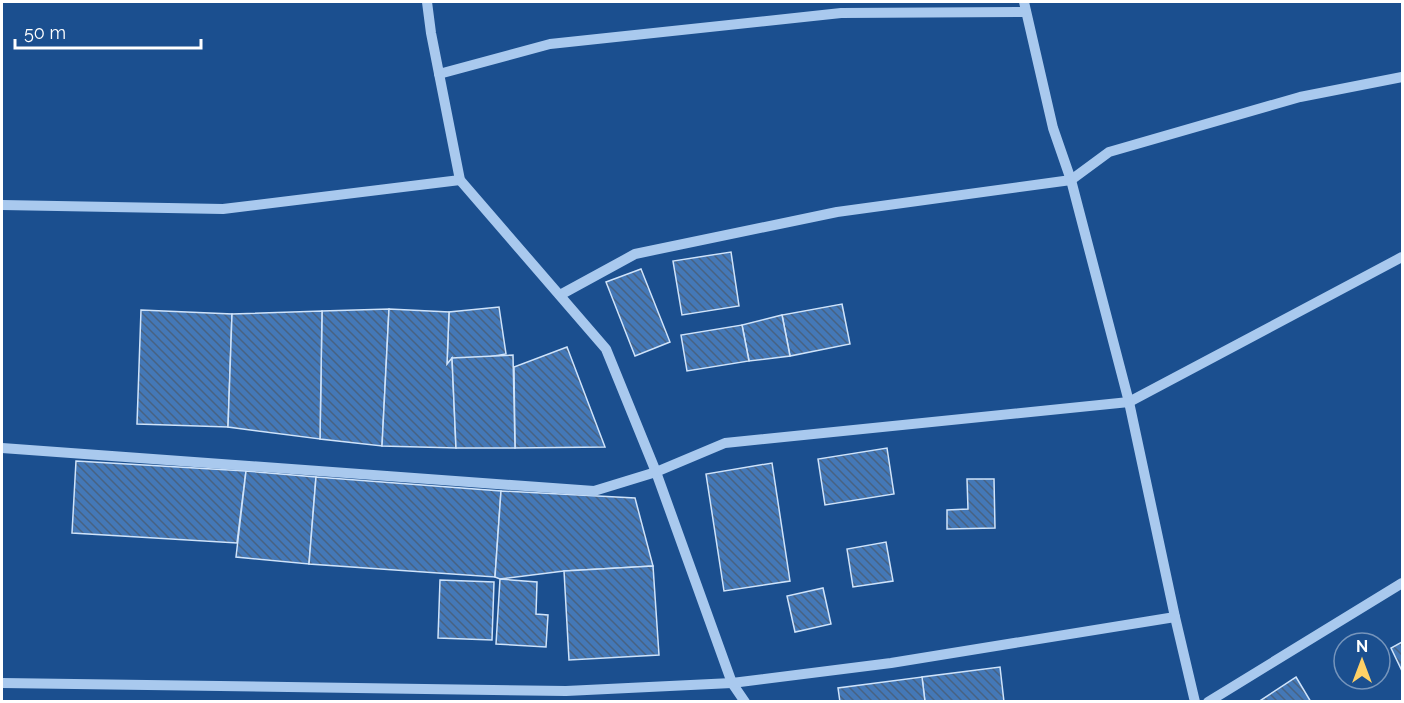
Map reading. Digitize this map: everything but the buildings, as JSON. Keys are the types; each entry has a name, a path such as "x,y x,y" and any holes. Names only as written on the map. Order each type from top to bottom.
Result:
{"street":[{"path":"427,2 460,180 606,349 656,472 732,683 745,702"},
{"path":"841,2 841,14"},
{"path":"439,74 550,44 841,14 1025,7 1053,128 1071,180 1129,402 1195,702"},
{"path":"560,296 635,254 837,212 1071,180 1109,152 1300,98 1402,77"},
{"path":"2,205 223,209 460,180"},
{"path":"2,448 594,491 656,472 725,443 1129,402 1402,256"},
{"path":"1208,702 1402,583"},
{"path":"2,683 566,692 732,683 891,663 1175,617"}]}
